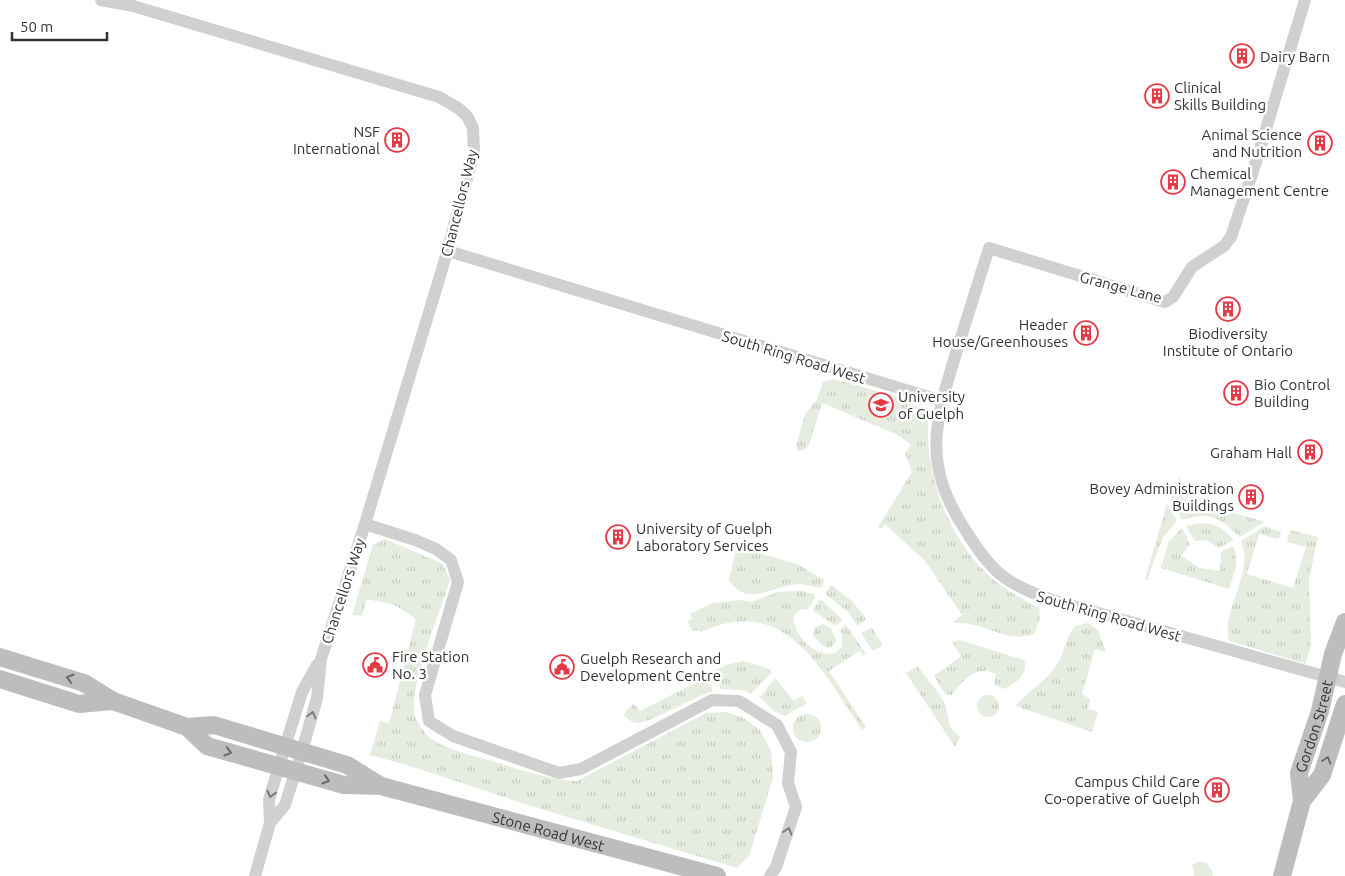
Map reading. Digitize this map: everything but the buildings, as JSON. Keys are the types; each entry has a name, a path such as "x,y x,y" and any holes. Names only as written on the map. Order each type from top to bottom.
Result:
{"main road":[{"name":"Gordon Street","path":"1282,876 1302,801 1299,773 1320,711 1345,622"},
{"name":"Stone Road West","path":"0,657 84,683 113,701 187,727 207,746 290,759 344,785 382,786 717,876"},
{"name":"Stone Road West","path":"0,679 79,704 113,701"},
{"name":"Gordon Street","path":"1302,801 1322,775 1345,704"}],"street":[{"name":"Chancellors Way","path":"101,0 141,8 439,97 458,108 467,116 473,128 474,153 448,251 365,524 321,659 316,698 290,759 269,800 270,823 254,876"},
{"name":"Grange Lane","path":"942,401 989,248 1165,302 1173,297 1192,267 1228,243 1255,165 1305,0"},
{"name":"South Ring Road West","path":"448,251 942,401 935,440 945,490 957,518 987,563 999,574 1026,591 1052,600 1345,682"},
{"path":"365,524 416,540 436,549 451,560 458,582 425,695 429,721 453,736 559,773 582,769 712,700 739,701 777,725 791,752 788,783 796,807 776,867 770,876"}],"green space":[{"path":"833,379 888,394 925,410 929,415 930,459 942,505 952,527 978,565 994,580 1039,608 1040,618 1034,634 1014,636 976,625 955,623 954,621 962,615 925,561 885,524 881,529 878,527 912,472 905,453 911,445 898,435 822,403 809,445 804,450 798,451 796,446 805,415 817,399 823,382"},
{"path":"1179,477 1180,489 1185,492 1183,498 1265,522 1239,537 1220,520 1214,518 1199,516 1182,520 1171,499"},
{"path":"1167,504 1177,521 1163,537 1147,580 1145,579"},
{"path":"1202,523 1220,528 1233,540 1219,548 1206,540 1195,541 1186,526"},
{"path":"1265,526 1281,532 1279,539 1259,534 1247,574 1293,588 1306,547 1287,542 1290,530 1318,537 1309,579 1311,644 1306,664 1229,641 1229,616 1244,566 1244,553 1241,541"},
{"path":"1182,528 1190,544 1181,556 1200,568 1220,571 1221,552 1233,546 1236,562 1229,589 1161,568 1169,541"},
{"path":"385,539 443,564 450,580 421,666 414,700 416,718 430,738 441,745 458,751 521,770 543,776 577,781 706,713 725,712 742,717 760,730 771,751 773,778 749,856 737,868 370,755 380,721 389,724 416,619 395,605 367,599 362,616 352,615 373,545"},
{"path":"741,548 797,564 825,580 821,588 801,584 762,593 745,593 736,589 729,580 736,550 740,551"},
{"path":"831,585 853,602 866,619 858,626 847,611 825,594"},
{"path":"800,591 814,594 815,598 808,609 799,610 793,617 797,631 807,644 821,652 835,653 842,647 842,635 839,630 846,625 866,654 863,656 859,651 829,671 866,727 862,730 816,663 798,644 779,630 756,622 731,622 701,632 699,630 693,631 687,622 692,619 690,614 713,603 741,600 750,602 779,592"},
{"path":"820,599 842,621 835,626 813,610"},
{"path":"1088,623 1098,630 1106,652 1095,649 1082,694 1090,699 1088,709 1098,712 1092,732 1015,706 1055,668 1075,626"},
{"path":"823,624 831,629 836,640 833,646 828,648 822,645 813,635 815,627"},
{"path":"872,628 883,645 873,651 861,633"},
{"path":"960,640 1024,660 1025,670 1023,674 1017,681 1005,689 994,685 996,674 982,671 970,676 960,684 952,695 945,694 934,676 961,656 952,642"},
{"path":"744,661 764,667 772,672 751,694 743,690 721,689 713,672 726,665"},
{"path":"917,666 944,702 949,723 954,732 960,737 955,747 906,673"},
{"path":"707,677 713,691 661,715 637,723 624,715 628,708 634,704 640,711"},
{"path":"775,678 794,701 802,696 807,703 785,716 774,711 760,697"},
{"path":"988,695 996,698 999,706 996,714 988,717 980,714 977,706 980,698"},
{"path":"807,714 817,718 821,728 817,738 807,742 797,738 793,728 797,718"},
{"path":"1200,861 1207,863 1213,873 1212,876 1194,876 1192,865"}],"place":[{"name":"Dairy Barn","path":"1242,56"},
{"name":"Clinical Skills Building","path":"1157,96"},
{"name":"NSF International","path":"397,140"},
{"name":"Animal Science and Nutrition","path":"1320,143"},
{"name":"Chemical Management Centre","path":"1173,182"},
{"name":"Biodiversity Institute of Ontario","path":"1228,309"},
{"name":"Header House/Greenhouses","path":"1086,333"},
{"name":"Bio Control Building","path":"1236,393"},
{"name":"University of Guelph","path":"881,405"},
{"name":"Graham Hall","path":"1310,452"},
{"name":"Bovey Administration Buildings","path":"1251,497"},
{"name":"University of Guelph Laboratory Services","path":"618,537"},
{"name":"Fire Station No. 3","path":"375,665"},
{"name":"Guelph Research and Development Centre","path":"562,667"},
{"name":"Campus Child Care Co-operative of Guelph","path":"1217,790"}]}
